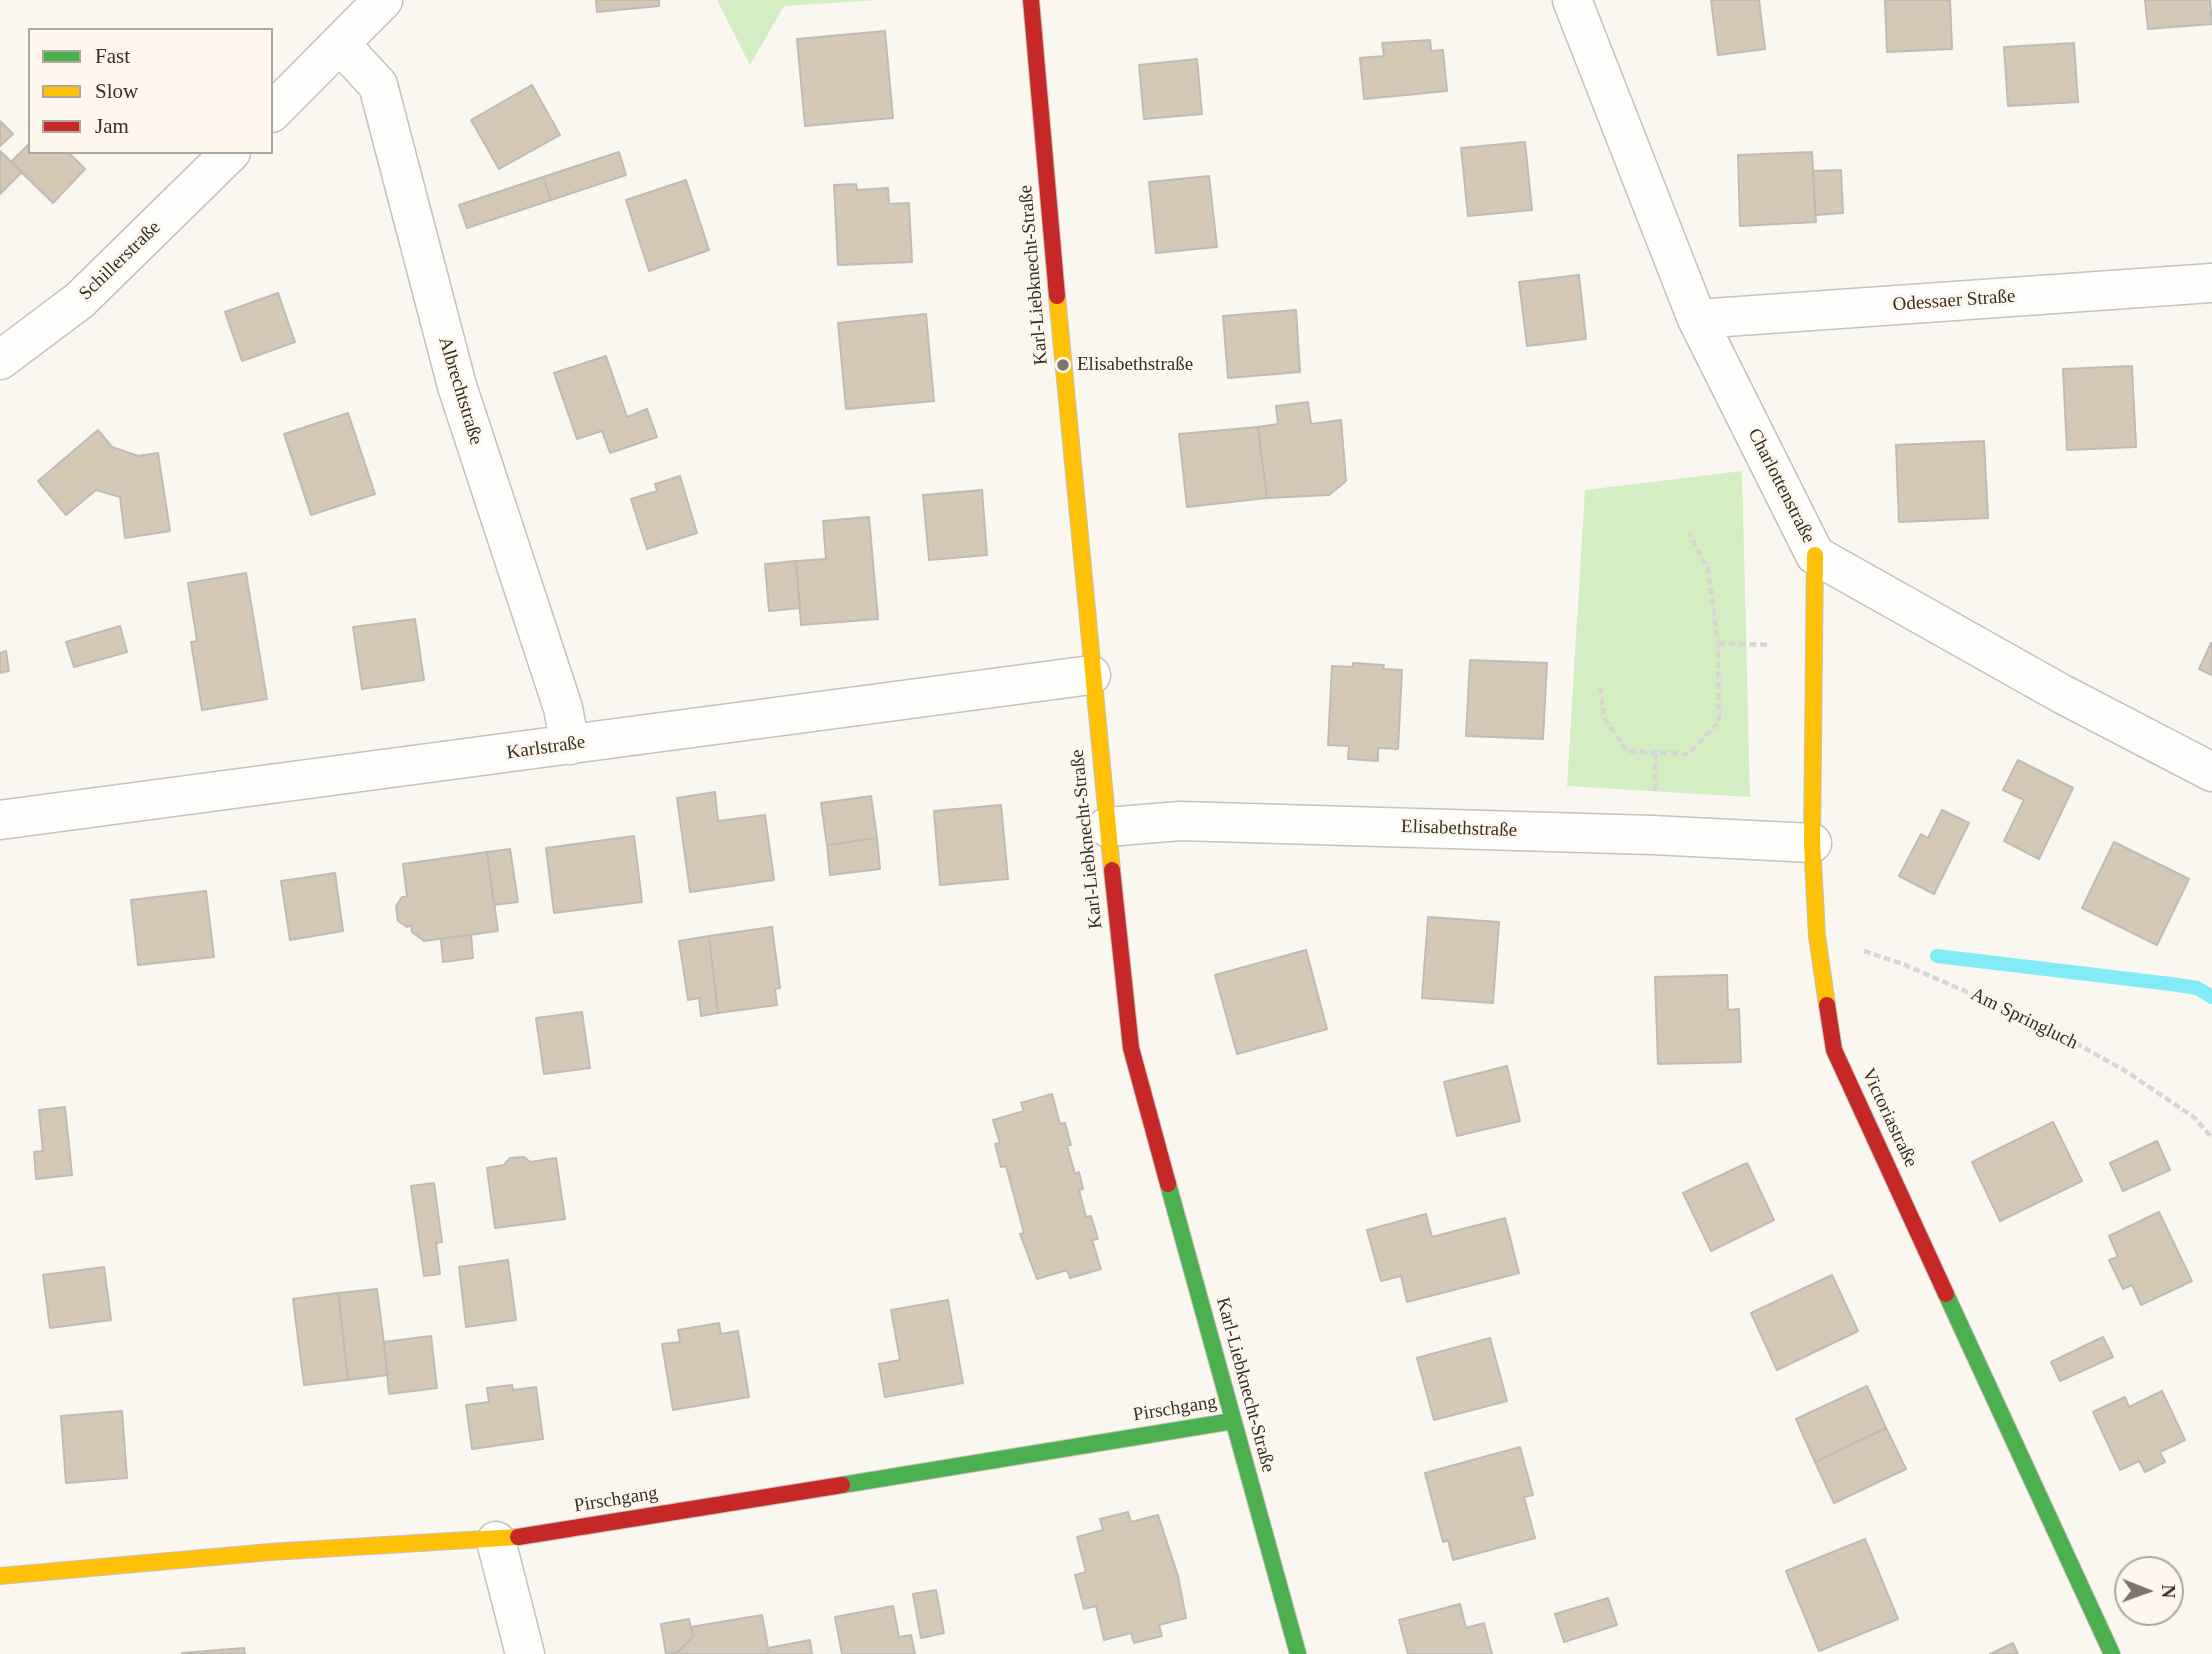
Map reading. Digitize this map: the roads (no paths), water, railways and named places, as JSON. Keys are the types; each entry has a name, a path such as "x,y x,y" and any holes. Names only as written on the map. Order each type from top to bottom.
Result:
{"street":[{"path":"273,111 383,0"},
{"name":"Karl-Liebknecht-Straße","path":"1031,0 1091,675 1131,1048 1298,1654"},
{"name":"Charlottenstraße","path":"1572,0 1697,319 1815,555 2062,694 2212,772"},
{"name":"Albrechtstraße","path":"341,44 378,85 457,386 563,708 570,745"},
{"name":"Schillerstraße","path":"0,360 80,300 229,154"},
{"name":"Odessaer Straße","path":"1697,319 2212,283"},
{"name":"Victoriastraße","path":"1815,555 1812,843 1817,936 1835,1049 2112,1654"},
{"name":"Karlstraße","path":"0,820 1091,675"},
{"name":"Elisabethstraße","path":"1107,827 1181,821 1652,835 1812,843"},
{"name":"Pirschgang","path":"0,1576 270,1552 496,1541 1233,1420"},
{"path":"496,1541 525,1654"}],"waterway":[{"path":"1937,956 2171,984 2197,988 2212,997"}],"place":[{"name":"Elisabethstraße","path":"1063,365"}]}
